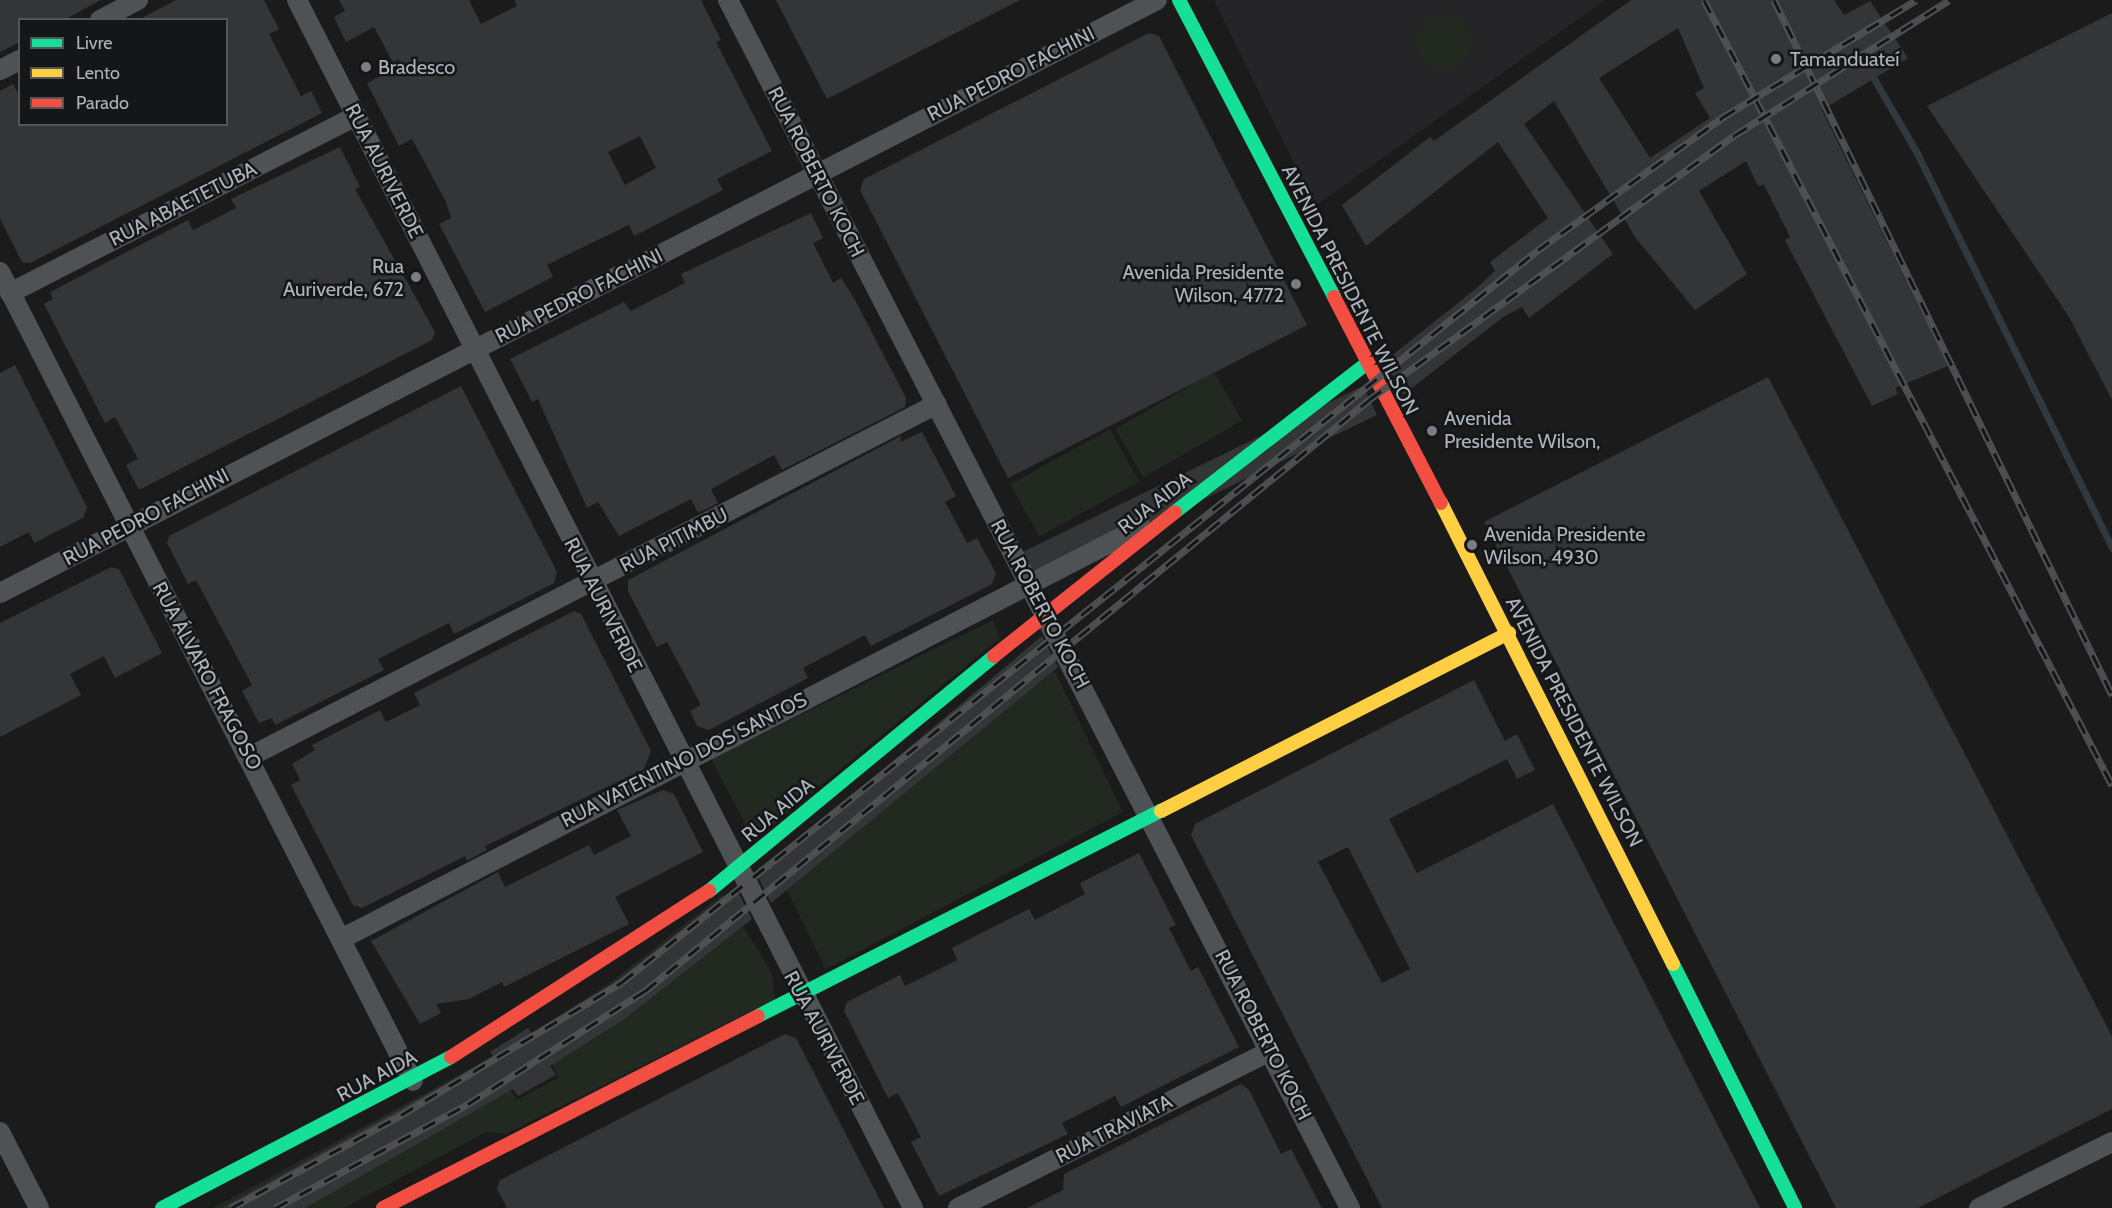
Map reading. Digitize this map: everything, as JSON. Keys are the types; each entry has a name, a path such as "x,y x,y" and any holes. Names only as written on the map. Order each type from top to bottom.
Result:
{"street":[{"path":"104,18 138,0"},
{"name":"RUA AURIVERDE","path":"297,0 591,582 913,1208"},
{"name":"RUA ROBERTO KOCH","path":"728,0 1029,586 1150,814 1350,1208"},
{"name":"RUA PEDRO FACHINI","path":"0,593 815,173 1157,0"},
{"name":"AVENIDA PRESIDENTE WILSON","path":"1179,0 1366,364 1509,633 1795,1208"},
{"path":"0,70 18,61"},
{"name":"RUA ABAETETUBA","path":"10,293 356,116"},
{"name":"RUA ÁLVARO FRAGOSO","path":"0,272 413,1081"},
{"name":"RUA AIDA","path":"162,1208 413,1081 604,964 738,869 1044,614 1366,364"},
{"name":"RUA PITIMBU","path":"249,757 937,405"},
{"name":"RUA VATENTINO DOS SANTOS","path":"341,939 682,760 1029,586 1186,504"},
{"path":"383,1208 804,996 1150,814 1509,633"},
{"name":"RUA TRAVIATA","path":"958,1208 1270,1051"},
{"path":"0,1132 39,1208"},
{"path":"1979,1208 2112,1142"}],"shaded area":[{"path":"1214,0 1605,0 1315,206"},
{"path":"1438,14 1450,14 1460,18 1468,26 1472,42 1468,58 1460,66 1450,70 1438,70 1428,66 1420,58 1416,48 1416,36 1420,26 1428,18"},
{"path":"1214,372 1242,420 1143,477 1115,429"},
{"path":"1110,429 1139,481 1039,537 1010,484"},
{"path":"993,620 1000,638 754,840 711,759"},
{"path":"1045,651 1123,812 826,969 775,866"},
{"path":"723,894 772,973 775,999 506,1134 486,1132 344,1208 213,1208 490,1058 517,1100 559,1077 533,1032 608,984"}],"building":[{"path":"0,0 101,0 68,18 18,18 18,43 0,52"},
{"path":"176,0 264,0 279,29 269,34 301,96 311,91 322,113 30,263 22,262 0,219 0,91 13,84 18,93 18,126 228,126 228,18 142,18"},
{"path":"339,0 469,0 481,24 517,6 514,0 701,0 721,40 716,42 772,151 717,179 723,190 634,236 629,225 547,265 553,277 485,312 439,224 451,218 446,202 412,139 399,146 367,83 396,68 374,27 346,42 334,17 345,11","holes":["640,136 656,168 625,185 608,152"]},
{"path":"776,0 1020,0 827,99"},
{"name":"Tamanduateí","path":"1631,0 1834,0 1844,15 1870,1 1908,58 1822,110 1948,366 1895,388 1898,394 1872,406 1785,240 1790,237 1764,185 1758,186 1746,161 1699,191 1747,274 1695,310 1635,237 1554,101 1524,124 1613,254 1529,318 1522,307 1503,317 1403,395 1385,361 1478,287 1495,271 1490,262 1548,218 1498,142 1366,246 1342,205 1430,137 1434,141","holes":["1678,28 1704,88 1695,93 1710,118 1650,158 1599,78"]},
{"path":"2112,13 2112,400 2069,317 1927,106"},
{"path":"1149,33 1159,36 1307,325 1008,478 860,190 864,179"},
{"path":"340,147 360,187 355,189 435,332 432,340 139,490 126,465 138,459 115,417 105,423 44,304 53,299 50,292 188,220 193,230 236,208 231,199"},
{"path":"811,213 823,238 813,243 833,283 841,278 854,298 906,398 905,407 782,470 774,455 711,489 718,503 698,513 691,499 619,536 598,502 587,508 538,399 532,402 510,359 624,302 631,311 685,283 681,274"},
{"path":"15,365 87,507 83,518 34,543 29,532 0,547 0,373"},
{"path":"1768,377 2112,1036 2112,1109 1918,1208 1836,1208 1484,522"},
{"path":"461,386 557,572 554,583 454,634 449,623 378,659 384,670 275,725 272,718 259,723 242,691 252,685 196,580 188,584 167,543 169,536"},
{"path":"1363,386 1377,415 1033,583 1019,554"},
{"path":"922,432 956,496 945,502 967,543 977,538 996,573 992,584 871,646 865,635 803,668 808,678 709,730 697,726 690,711 701,705 667,642 657,647 628,591 628,580 901,436 900,442"},
{"path":"111,567 119,569 162,653 115,678 104,656 70,674 81,695 0,737 0,623"},
{"path":"574,611 581,614 651,751 644,769 485,846 487,850 467,861 465,856 362,908 353,905 291,785 300,780 292,764 315,750 312,745 380,710 386,722 420,705 414,693"},
{"path":"1042,636 1058,667 771,903 757,875"},
{"path":"1474,680 1505,741 1517,734 1535,770 1517,779 1507,759 1389,819 1417,873 1553,804 1760,1208 1382,1208 1191,835 1195,824","holes":["1348,847 1410,969 1382,983 1318,862"]},
{"path":"663,790 674,794 703,852 615,897 629,924 504,987 502,982 469,999 436,1004 441,1013 420,1024 371,941 498,872 505,887 589,845 594,855 631,836 617,810"},
{"path":"1139,853 1176,925 1169,928 1191,971 1198,967 1239,1047 1121,1107 1115,1096 1062,1123 1068,1134 939,1196 911,1142 921,1137 898,1093 888,1098 844,1011 847,1002 900,975 905,986 957,960 952,948 1029,909 1035,920 1085,894 1080,883"},
{"path":"737,890 752,919 623,1020 550,1066 556,1075 518,1096 513,1089 305,1208 222,1208 494,1057 490,1052 528,1028 532,1034 613,983"},
{"path":"785,1034 796,1038 884,1208 507,1208 497,1189 500,1180"},
{"path":"1241,1084 1249,1090 1281,1154 1291,1149 1322,1208 1027,1208 1063,1190 1064,1174"}],"waterway":[{"path":"1870,72 1917,153 2112,548"}],"railway":[{"path":"1704,0 2112,785"},
{"path":"1774,0 2112,695"},
{"path":"231,1208 401,1115 622,982 1538,250 1723,117 1916,0"},
{"path":"275,1208 468,1104 645,991 1370,399 1735,135 1949,0"}],"traffic: fast":[{"path":"1179,0 1334,297"},
{"path":"1175,512 1366,364"},
{"path":"709,891 994,656"},
{"path":"758,1016 1161,811"},
{"path":"1673,964 1795,1208"},
{"path":"162,1208 451,1057"}],"traffic: slow":[{"path":"1441,503 1673,964"},
{"path":"1161,811 1509,633"}],"traffic: jam":[{"path":"1334,297 1441,503"},
{"path":"994,656 1175,512"},
{"path":"451,1057 709,891"},
{"path":"383,1208 758,1016"}],"place":[{"name":"Tamanduateí","path":"1776,59"},
{"name":"Bradesco","path":"366,67"},
{"name":"Rua Auriverde, 672","path":"416,277"},
{"name":"Avenida Presidente Wilson, 4772","path":"1296,284"},
{"name":"Avenida Presidente Wilson,","path":"1432,431"},
{"name":"Avenida Presidente Wilson, 4930","path":"1472,545"}]}
